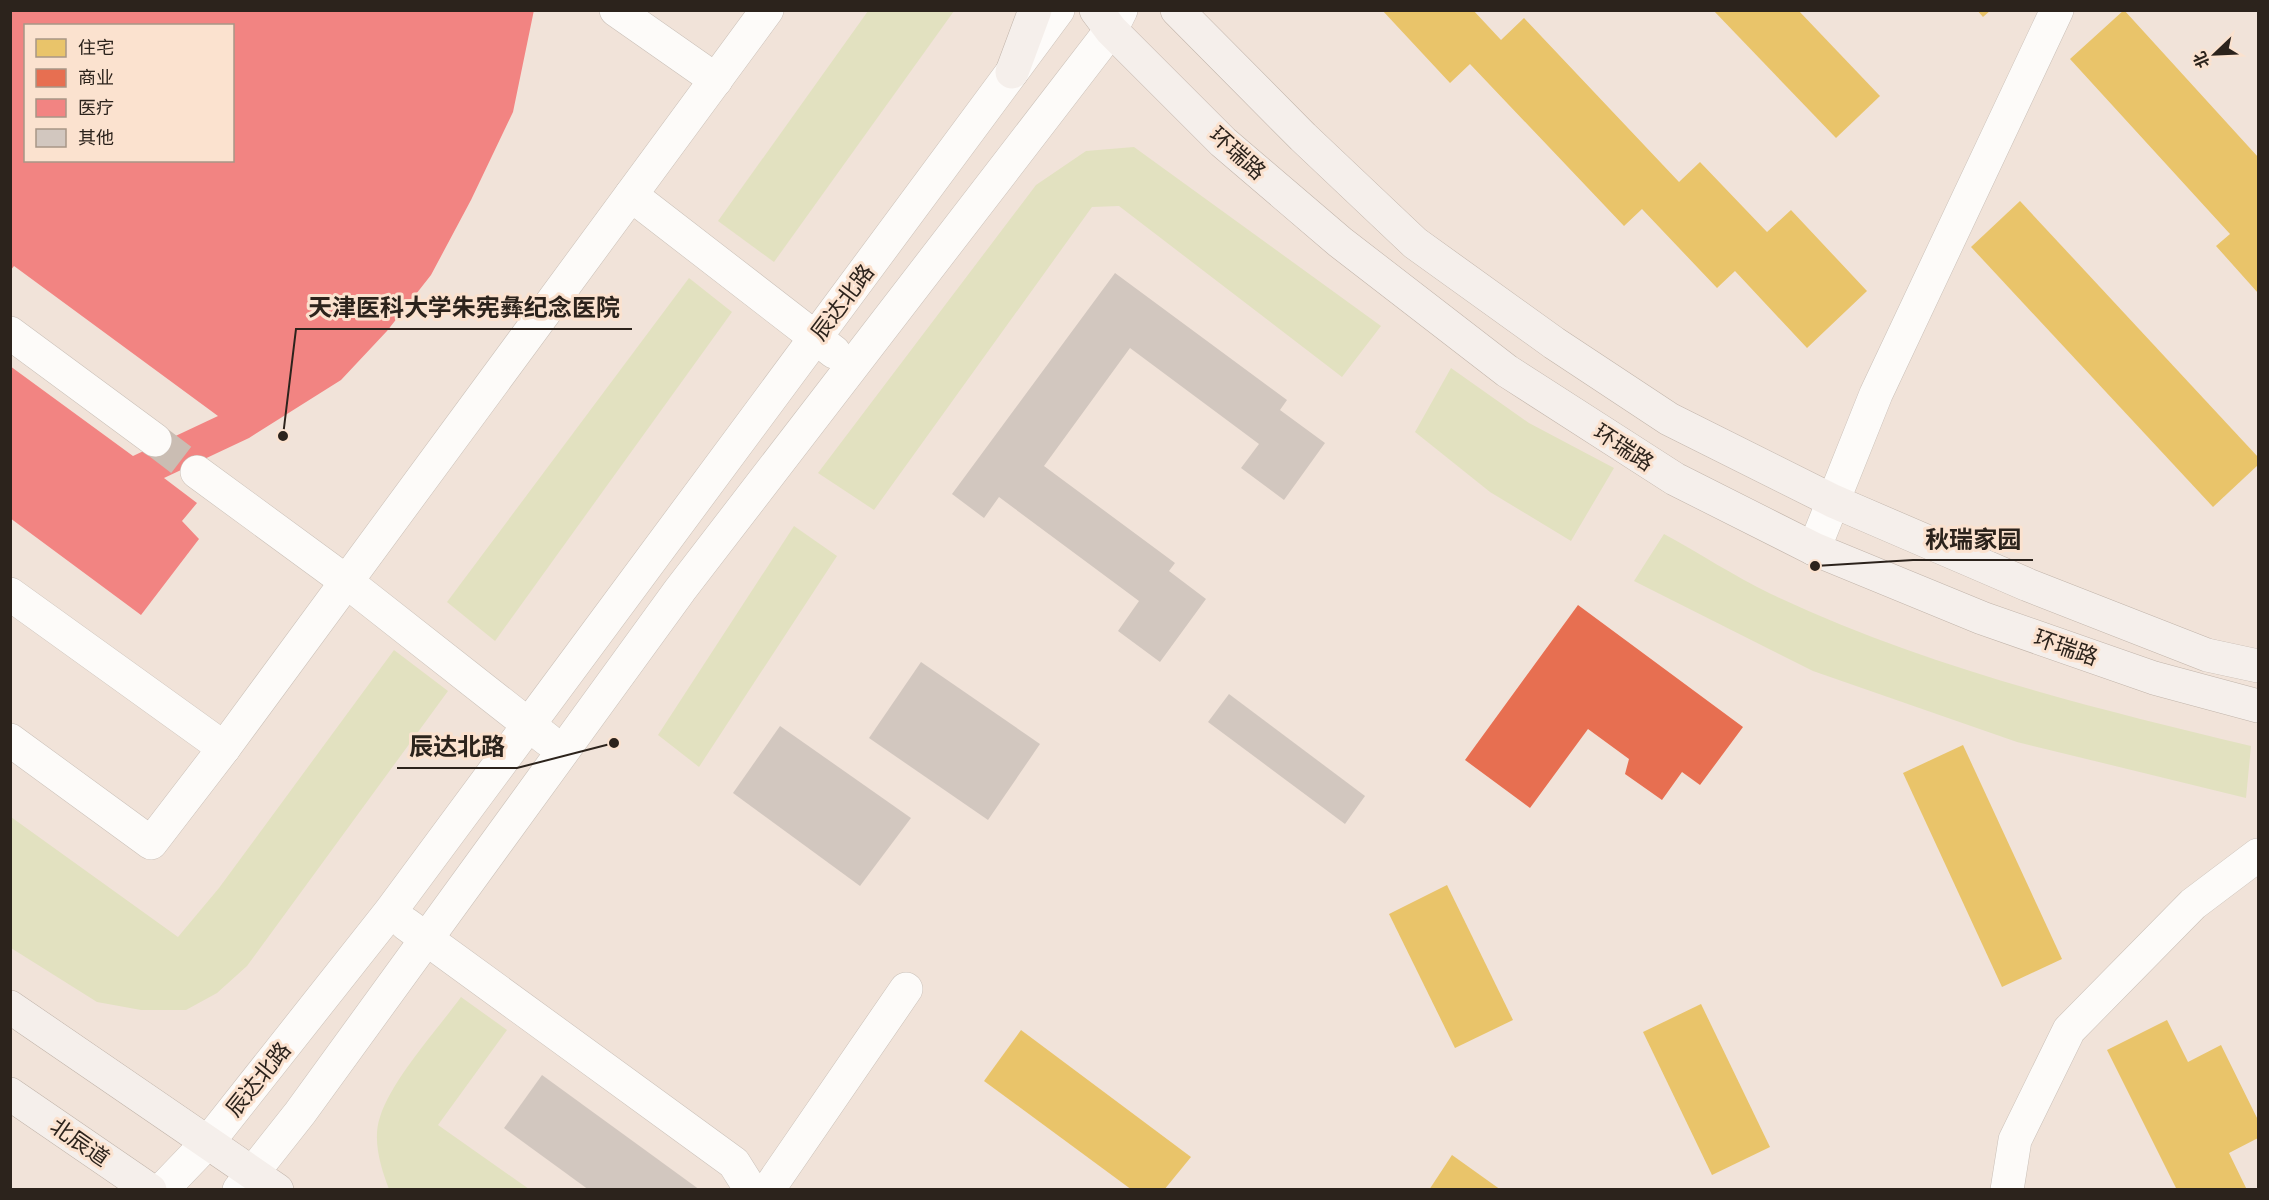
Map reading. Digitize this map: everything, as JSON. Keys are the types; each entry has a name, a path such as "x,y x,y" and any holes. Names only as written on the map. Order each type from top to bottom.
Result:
{"main road":[{"path":"1012,72 1035,10"},
{"name":"环瑞路","path":"1177,10 1303,137 1415,243 1554,343 1669,419 1833,501 2028,585 2207,655 2259,666"},
{"name":"环瑞路","path":"1109,17 1223,142 1341,242 1507,371 1675,479 1814,549 2025,633 2154,678 2259,706"},
{"path":"10,1006 208,1141 257,1184"},
{"name":"北辰道","path":"10,1094 150,1190"}],"street":[{"path":"616,10 716,80"},
{"path":"10,740 152,843 347,582 767,10"},
{"name":"辰达北路","path":"162,1190 208,1141 390,912 530,726 1058,10"},
{"path":"1814,549 1876,394 2056,10"},
{"name":"辰达北路","path":"257,1184 424,938 561,750 852,366 1109,17"},
{"path":"631,195 852,366"},
{"path":"10,333 155,440"},
{"path":"197,472 347,582 561,750"},
{"path":"10,594 224,748"},
{"path":"2007,1190 2015,1140 2069,1030 2193,904 2259,855"},
{"path":"390,912 734,1163 751,1190"},
{"path":"768,1190 906,989"}],"green space":[{"path":"868,11 954,11 774,262 718,221"},
{"path":"1134,147 1381,326 1342,377 1119,206 1092,207 874,510 818,473 1036,185 1086,151"},
{"path":"689,278 732,312 495,641 447,602"},
{"path":"1451,368 1529,423 1614,468 1571,541 1490,492 1415,432"},
{"path":"794,526 837,556 699,767 658,735"},
{"path":"1664,534 1771,594 1887,643 2068,700 2251,746 2246,798 2017,742 1813,671 1634,581"},
{"path":"394,650 448,691 247,966 217,993 186,1010 141,1010 97,1002 11,948 11,817 178,937 219,888"},
{"path":"461,997 507,1030 438,1125 529,1189 389,1189 377,1144 380,1117 394,1087"}],"building: 住宅":[{"path":"1382,10 1473,10 1501,40 1524,18 1679,182 1700,162 1767,232 1791,210 1867,291 1807,348 1735,271 1717,288 1642,209 1624,226 1470,64 1450,83"},
{"path":"1713,10 1798,10 1880,96 1836,138"},
{"path":"1977,10 1991,10 1983,17"},
{"path":"2124,10 2258,157 2258,293 2216,246 2230,234 2070,59"},
{"path":"2020,201 2258,457 2258,465 2213,507 1971,247"},
{"path":"1963,745 2062,959 2002,987 1903,773"},
{"path":"1447,885 1513,1020 1455,1048 1389,914"},
{"path":"1701,1004 1770,1147 1712,1175 1643,1032"},
{"path":"2167,1020 2188,1062 2221,1045 2258,1120 2258,1138 2229,1153 2247,1190 2177,1190 2107,1050"},
{"path":"1021,1030 1191,1157 1164,1190 1132,1190 984,1081"},
{"path":"1452,1155 1501,1190 1429,1190"}],"building: 商业":[{"path":"1578,605 1743,727 1700,785 1682,772 1662,800 1625,774 1629,759 1588,729 1530,808 1465,760"}],"building: 医疗":[{"path":"10,10 534,10 513,112 471,200 431,275 387,331 341,380 249,438 164,478 197,503 182,521 199,539 141,615 10,518 10,366 133,456 218,416 14,266 10,271"}],"building: 其他":[{"path":"1115,273 1287,400 1280,410 1325,443 1284,500 1241,468 1259,444 1130,348 1044,466 1175,563 1169,571 1206,599 1160,662 1118,631 1139,601 999,497 984,518 952,494"},
{"path":"921,662 1040,744 988,820 869,738"},
{"path":"1229,694 1365,796 1345,824 1208,722"},
{"path":"780,726 911,818 860,886 733,793"},
{"path":"542,1075 700,1190 589,1190 504,1128"}],"tunnel":[{"path":"155,440 197,472"}],"place":[{"name":"天津医科大学朱宪彝纪念医院","path":"283,436"},
{"name":"秋瑞家园","path":"1815,566"},
{"name":"辰达北路","path":"614,743"}]}
